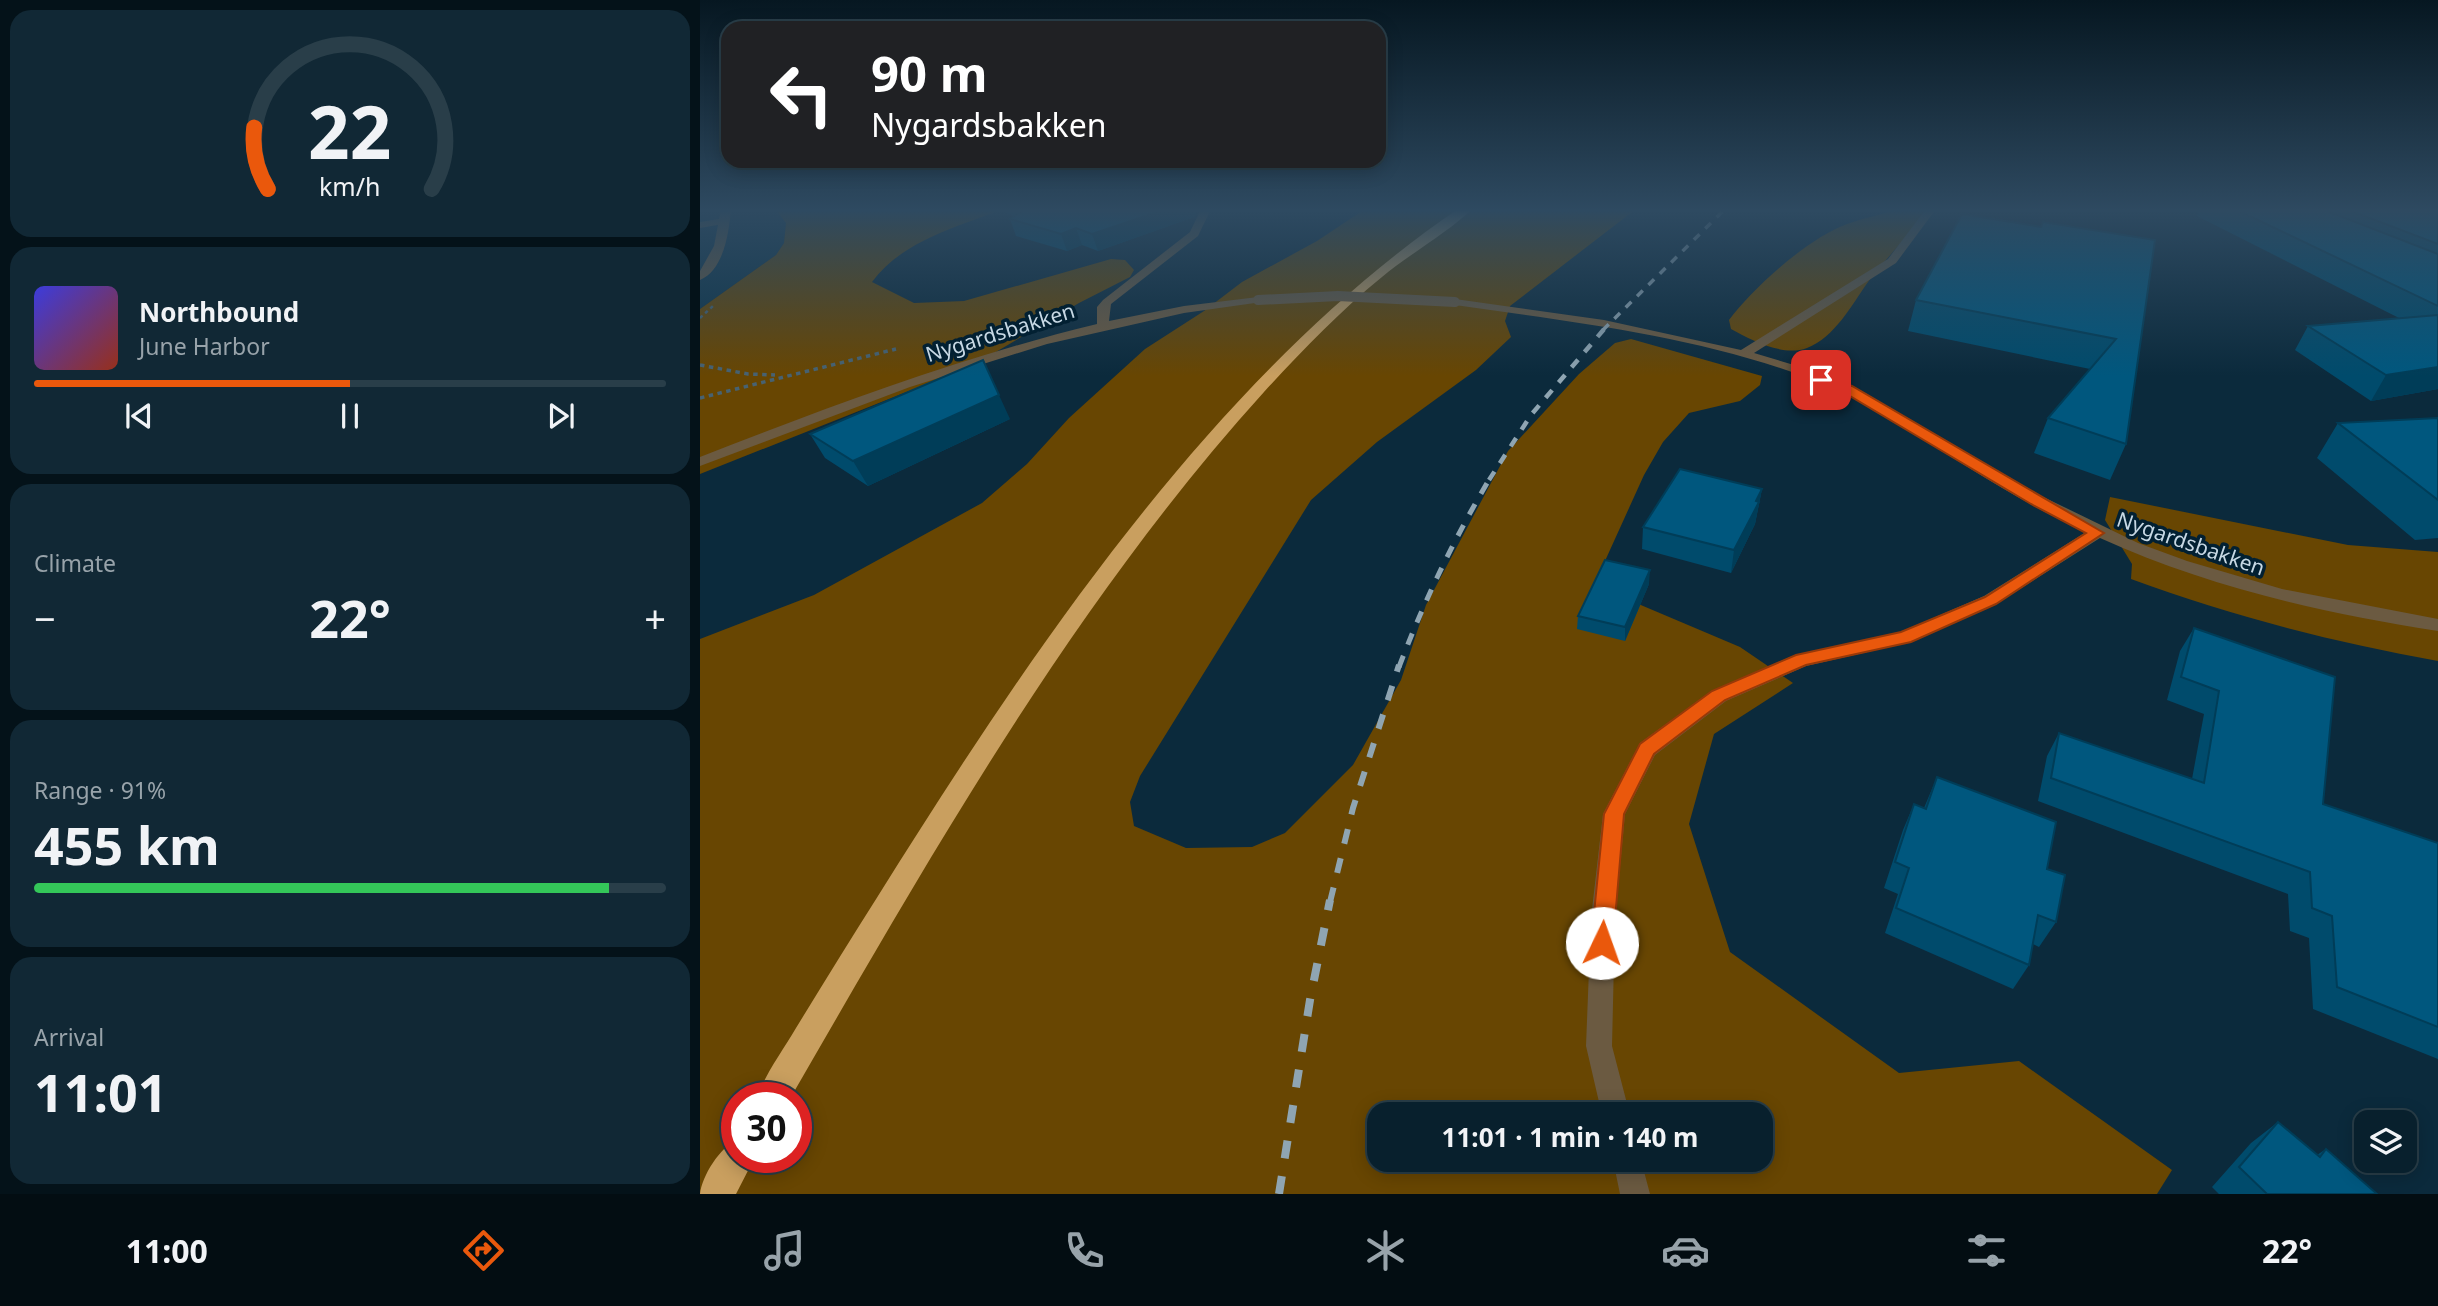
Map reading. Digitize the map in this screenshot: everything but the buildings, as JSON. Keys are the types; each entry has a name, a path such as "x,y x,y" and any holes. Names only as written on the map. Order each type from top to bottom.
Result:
{"highway":[{"path":"782,1082 979,760 1075,618 1233,416 1307,337 1388,265"},
{"path":"716,1194 728,1173"}],"street":[{"path":"1102,323 1103,307 1107,302 1155,265"},
{"path":"1743,354 1886,265"},
{"name":"Nygardsbakken","path":"700,462 906,382 1012,347 1102,323 1181,309 1258,300 1338,296 1455,302 1639,330 1743,354 1847,389 2036,501 2097,533 2181,566 2318,606 2438,625"},
{"path":"1613,1102 1599,1046 1603,918 1614,814 1647,749 1718,696 1802,660 1905,638 1990,600 2097,533"},
{"path":"1630,1172 1635,1194"}],"path":[{"path":"700,318 706,313"},
{"path":"700,365 748,374 780,376"}],"shaded area":[{"path":"700,265 762,265 700,309"},
{"path":"762,265 888,265 872,282 914,303 964,301 1091,265 1129,265 1134,270 1130,277 1079,303 972,366 700,474 700,309"},
{"path":"1274,265 1564,265 1510,306 1505,321 1511,337 1476,370 1377,442 1311,500 1140,776 1130,802 1134,826 1186,848 1252,847 1285,833 1353,765 1401,680 1426,605 1508,451 1579,374 1615,343 1631,339 1762,376 1760,385 1740,401 1689,413 1663,442 1644,475 1600,572 1603,589 1740,647 1793,683 1714,734 1689,824 1730,952 1899,1073 2019,1061 2172,1170 2157,1194 700,1194 700,639 814,595 982,503 1027,464 1069,418 1145,349 1204,311 1242,282"},
{"path":"1782,265 1883,265 1834,329 1817,343 1798,350 1778,349 1758,342 1731,329 1729,320"},
{"path":"2110,497 2348,545 2438,552 2438,661 2283,627 2206,605 2131,579 2132,564 2105,520"}],"railway":[{"path":"1605,328 1669,265"},
{"path":"1489,480 1531,415 1605,328"},
{"path":"1399,667 1440,571 1490,478"},
{"path":"1330,902 1353,808 1399,665"},
{"path":"1279,1194 1310,1000 1330,900"}],"route":[{"path":"1602,943 1614,814 1647,749 1718,696 1802,660 1905,638 1990,600 2097,533 2036,501 1847,389 1821,380"}]}
